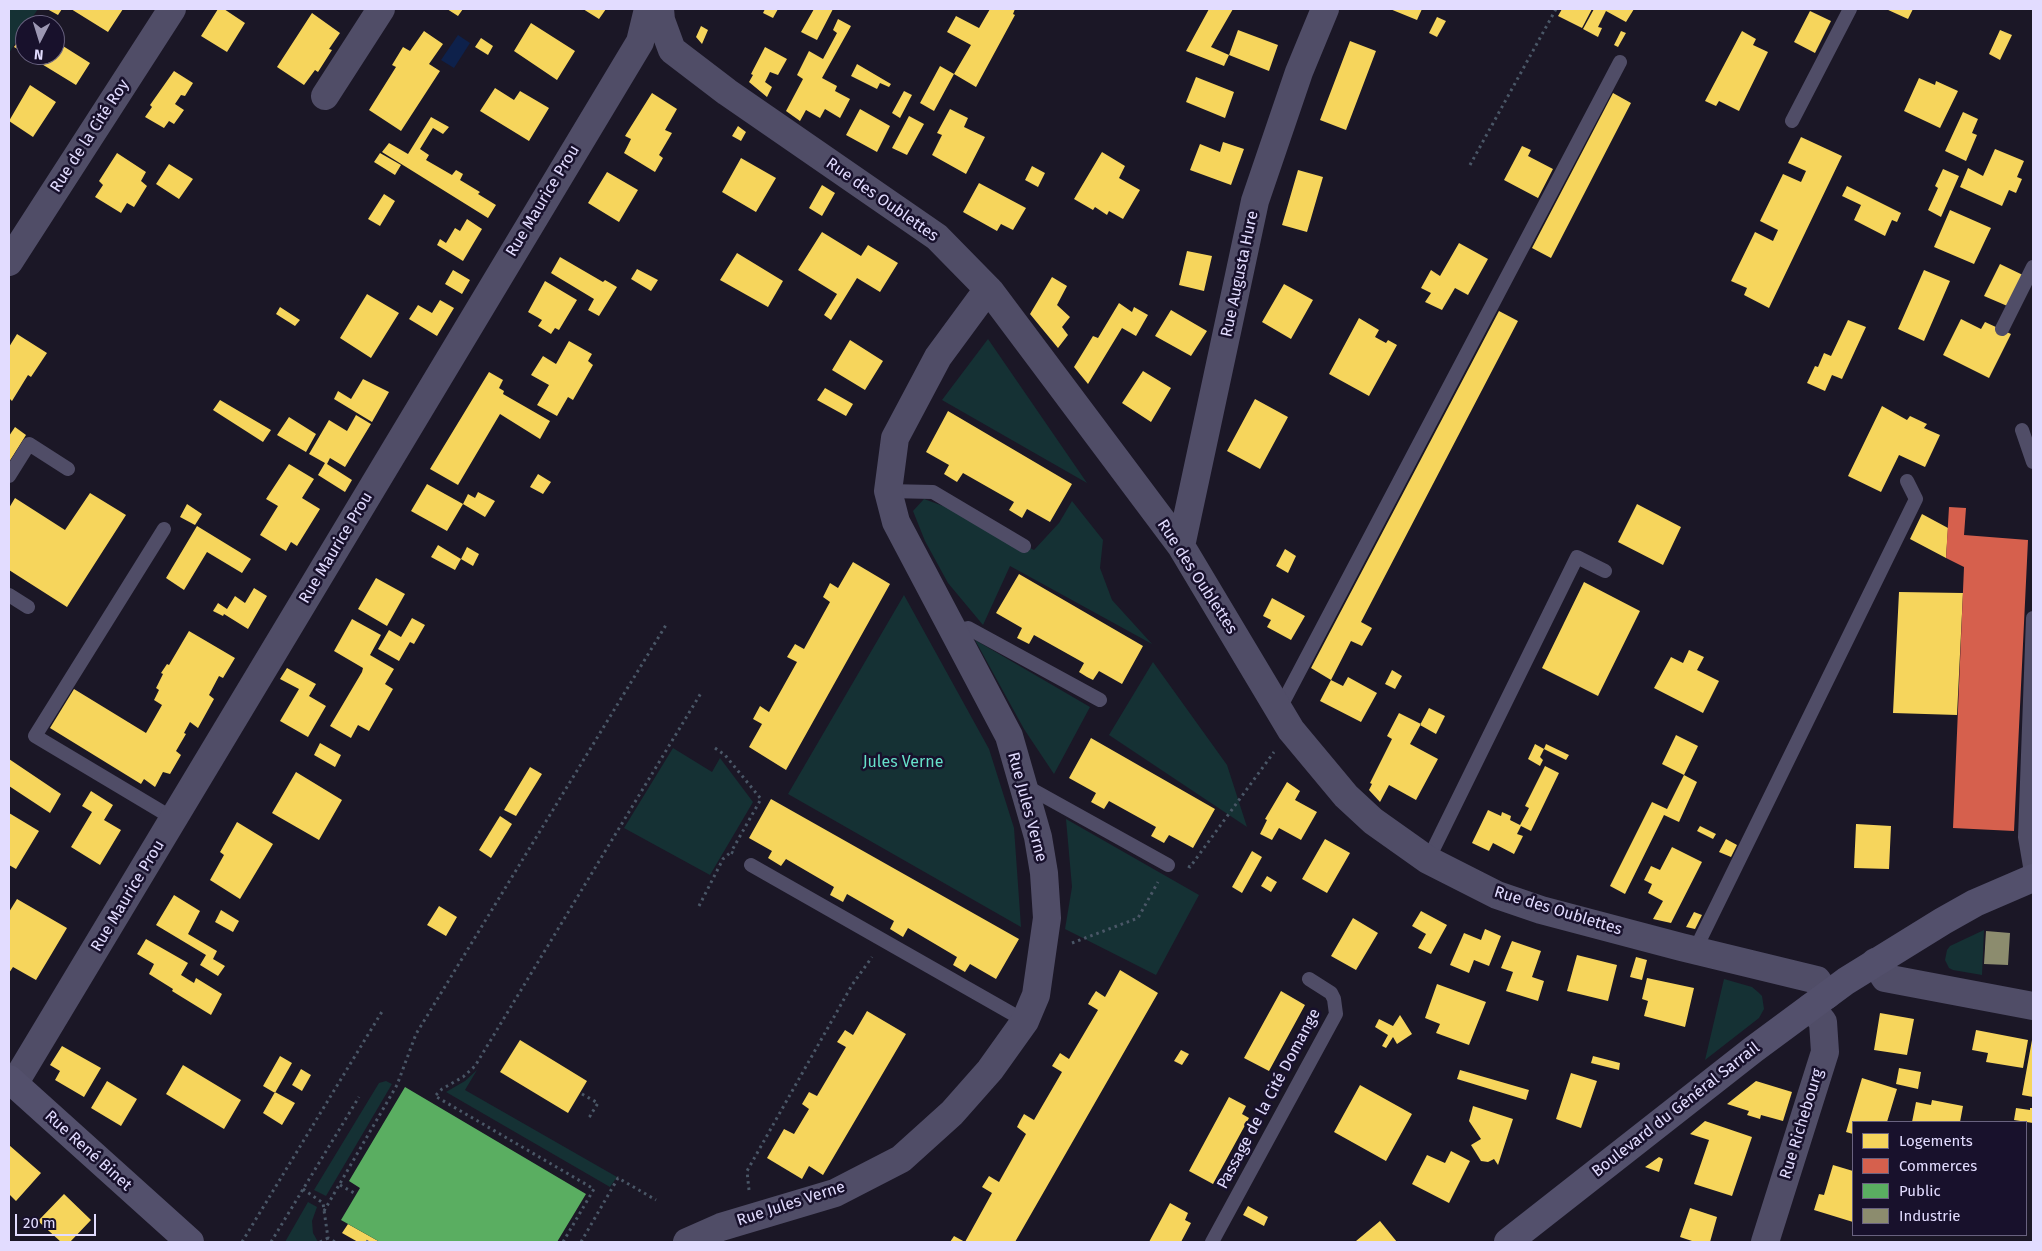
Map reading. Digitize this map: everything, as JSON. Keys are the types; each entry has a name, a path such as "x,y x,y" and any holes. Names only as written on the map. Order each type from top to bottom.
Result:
{"main road":[{"name":"Boulevard du Général Sarrail","path":"1508,1242 1828,994 1926,930 1975,903 2033,878"},
{"name":"Rue René Binet","path":"12,1082 180,1239"}],"street":[{"name":"Rue de la Cité Roy","path":"9,262 172,9"},
{"path":"325,96 381,9"},
{"name":"Rue Maurice Prou","path":"12,1082 174,820 640,42 648,9"},
{"name":"Rue des Oublettes","path":"660,9 661,20 672,50 727,92 937,237 988,290 1181,546 1280,708 1291,730 1346,796 1373,821 1428,860 1497,895 1541,910 1817,980 1828,994"},
{"name":"Rue Augusta Hure","path":"1181,546 1255,201 1299,72 1325,9"},
{"name":"Rue Jules Verne","path":"687,1242 721,1226 835,1193 901,1159 952,1114 990,1070 1025,1021 1036,995 1047,918 1044,873 1038,837 1008,736 896,522 888,491 894,438 938,357 988,290"},
{"path":"1875,962 1885,978 2033,1006"},
{"name":"Rue Richebourg","path":"1765,1242 1825,1052 1823,1022 1828,994"}],"lane":[{"path":"1792,121 1850,9"},
{"path":"1280,708 1620,62"},
{"path":"2002,329 2033,267"},
{"path":"2022,430 2033,462"},
{"path":"9,476 29,444 68,469"},
{"path":"1694,950 1916,499 1908,481"},
{"path":"888,491 933,492 1024,546"},
{"path":"164,529 35,736 174,820"},
{"path":"1428,860 1577,557 1605,571"},
{"path":"9,595 28,607"},
{"path":"2033,618 2025,837 2033,878"},
{"path":"953,631 968,628 1100,700"},
{"path":"1022,784 1168,865"},
{"path":"751,865 1025,1021"},
{"name":"Passage de la Cité Domange","path":"1212,1242 1336,1014 1334,999 1331,993 1309,979"}],"path":[{"path":"1470,165 1556,9"},
{"path":"324,1211 398,1085 416,1034 666,625"},
{"path":"563,1242 594,1189 435,1096 442,1089 463,1077 475,1066 701,693"},
{"path":"699,906 723,859 731,852 761,799 725,755 715,748"},
{"path":"731,852 751,865"},
{"path":"752,1218 747,1171 852,985 884,940"},
{"path":"242,1242 383,1010"},
{"path":"582,1094 598,1103 590,1116 592,1117"},
{"path":"271,1242 359,1097"},
{"path":"581,1242 618,1178 656,1200"},
{"path":"340,1184 356,1194"},
{"path":"303,1190 323,1202 328,1238"},
{"path":"320,1242 328,1238"},
{"path":"328,1238 336,1242"}],"green space":[{"path":"9,9 38,9 34,15 15,15 15,44 9,53"},
{"path":"988,339 1087,483 942,400"},
{"path":"924,499 954,510 1034,550 1059,523 1072,501 1103,540 1100,568 1112,600 1152,644 1010,566 983,625 948,583 925,541 913,511"},
{"name":"Jules Verne","path":"904,595 989,749 1014,828 1021,927 788,794"},
{"path":"975,640 1090,707 1054,774 1024,729"},
{"path":"1153,662 1227,765 1247,827 1109,735"},
{"path":"673,748 712,772 720,758 753,802 710,875 624,828"},
{"path":"1066,819 1199,895 1156,975 1065,929 1072,887"},
{"path":"1984,930 1982,975 1949,968 1945,960 1950,946"},
{"path":"1724,979 1752,987 1762,996 1764,1009 1759,1018 1705,1060"},
{"path":"477,1070 465,1090 617,1177 610,1187 446,1092 465,1081"},
{"path":"386,1081 392,1084 326,1196 314,1190 379,1083"},
{"path":"308,1202 317,1207 312,1221 313,1233 318,1242 285,1242"}],"water":[{"path":"458,35 470,43 454,68 441,60"}],"building: Logements":[{"path":"47,9 62,9 58,15"},
{"path":"71,9 123,9 108,32"},
{"path":"218,9 224,9 245,23 227,52 201,36"},
{"path":"447,9 463,9 458,16"},
{"path":"583,9 606,9 599,19"},
{"path":"765,9 778,9 773,18 763,13"},
{"path":"814,9 833,9 817,40 801,32"},
{"path":"990,9 1015,9 1013,14 1015,15 976,87 954,74 971,45 947,32 956,16 979,28"},
{"path":"1209,9 1233,9 1211,47 1229,55 1224,66 1186,51"},
{"path":"1390,9 1422,9 1417,20"},
{"path":"1562,9 1592,9 1582,28 1558,16"},
{"path":"1594,9 1634,9 1626,22 1606,11 1598,27 1602,28 1598,37 1583,29"},
{"path":"1886,9 1913,9 1908,19"},
{"path":"1810,11 1831,21 1815,53 1794,42"},
{"path":"312,13 340,33 329,49 332,50 318,72 315,70 304,85 277,67"},
{"path":"1437,17 1446,21 1437,37 1429,33"},
{"path":"838,19 851,26 822,78 837,86 835,91 850,99 840,118 825,109 820,118 806,110 800,121 786,111 803,79 797,75 809,51 823,59 837,33 833,30"},
{"path":"531,23 575,51 557,80 514,51"},
{"path":"701,26 708,30 702,44 696,37"},
{"path":"1238,30 1278,45 1269,71 1229,55"},
{"path":"2000,30 2012,35 2000,60 1989,54"},
{"path":"424,31 443,44 429,64 440,71 401,131 369,110 396,67 392,65 403,47 410,51"},
{"path":"1621,31 1626,33 1618,47 1614,45"},
{"path":"1742,31 1756,39 1753,45 1768,52 1739,111 1719,101 1716,106 1705,101"},
{"path":"481,38 493,46 488,55 475,47"},
{"path":"1350,41 1376,51 1346,130 1320,120"},
{"path":"65,47 90,63 76,85 43,65 65,65"},
{"path":"765,47 787,59 778,75 770,72 765,82 772,87 767,97 749,82 753,75 751,74"},
{"path":"857,64 891,84 889,87 880,83 877,89 851,76"},
{"path":"940,66 954,74 934,111 920,103"},
{"path":"174,71 193,83 185,96 181,95 175,104 184,110 174,124 169,121 164,128 145,117 152,107 150,105"},
{"path":"1196,77 1234,92 1225,118 1186,102"},
{"path":"1919,78 1935,85 1936,81 1958,91 1940,128 1904,111"},
{"path":"30,85 56,102 33,137 9,121"},
{"path":"495,88 514,100 520,91 549,108 529,141 480,111"},
{"path":"904,91 912,95 900,118 892,113"},
{"path":"652,93 677,109 665,130 672,133 659,155 663,158 655,172 624,153 631,139 625,136"},
{"path":"1613,93 1631,103 1551,258 1532,248"},
{"path":"860,109 890,126 877,152 846,135"},
{"path":"950,109 968,118 964,127 985,137 966,174 932,155 942,135 937,133"},
{"path":"1963,112 1978,119 1972,133 1977,135 1966,161 1945,151"},
{"path":"909,116 924,124 907,155 892,148"},
{"path":"431,117 449,127 443,134 433,128 420,149 429,155 426,160 452,175 456,170 463,174 460,180 480,192 478,194 496,205 488,218 382,152 389,143 408,154"},
{"path":"738,126 746,132 741,141 732,136"},
{"path":"1801,137 1842,156 1769,308 1744,295 1747,288 1731,281 1755,232 1773,241 1778,230 1760,221 1783,174 1801,182 1806,171 1788,163"},
{"path":"1223,142 1244,149 1231,185 1190,170 1200,144 1220,152"},
{"path":"1522,146 1531,150 1528,156 1553,169 1538,198 1504,180"},
{"path":"1995,149 2024,161 2017,177 2022,179 2016,193 2009,190 2002,206 1960,187 1968,168 1983,176"},
{"path":"1102,152 1125,166 1119,178 1140,190 1123,219 1109,211 1107,215 1095,207 1093,210 1074,199"},
{"path":"117,153 146,172 141,181 147,186 134,207 127,203 121,213 95,197 103,185 99,181"},
{"path":"380,153 401,165 395,175 374,162"},
{"path":"741,158 776,178 756,212 722,192"},
{"path":"169,164 193,179 179,199 156,184"},
{"path":"1032,166 1045,173 1038,187 1025,180"},
{"path":"1943,169 1959,176 1941,217 1928,210 1938,188 1935,186"},
{"path":"1298,170 1323,177 1307,232 1282,225"},
{"path":"607,172 638,190 619,222 588,203"},
{"path":"979,183 1026,208 1013,230 1001,224 997,231 963,212"},
{"path":"822,185 835,193 822,216 809,208"},
{"path":"1847,186 1901,213 1897,222 1892,220 1885,236 1854,220 1861,205 1842,196"},
{"path":"384,194 395,201 380,226 368,219"},
{"path":"1950,210 1991,228 1974,264 1934,247"},
{"path":"467,219 482,229 463,261 437,245 440,239 446,243 455,228 460,231"},
{"path":"822,232 861,256 868,245 898,263 880,292 857,278 831,320 824,315 837,294 798,270"},
{"path":"1459,243 1488,259 1468,295 1455,288 1442,310 1425,302 1431,293 1421,288 1431,270 1440,276"},
{"path":"1187,251 1212,256 1204,291 1179,285"},
{"path":"737,253 783,281 768,307 720,280"},
{"path":"560,257 603,282 605,280 617,287 599,316 588,310 594,299 551,273"},
{"path":"2000,264 2027,277 2012,308 1984,296"},
{"path":"637,269 658,280 651,291 631,279"},
{"path":"453,270 470,280 462,294 445,284"},
{"path":"1924,270 1950,281 1924,341 1898,329"},
{"path":"1052,277 1067,286 1057,305 1070,317 1062,327 1068,335 1058,348 1030,314"},
{"path":"545,281 577,300 559,330 555,328 551,334 538,326 542,320 528,312"},
{"path":"1284,284 1313,300 1291,339 1262,322"},
{"path":"367,294 399,313 371,358 340,338"},
{"path":"440,300 454,308 437,336 409,319 418,305 432,313"},
{"path":"1119,303 1132,312 1134,307 1148,315 1136,336 1122,328 1088,384 1074,367 1093,336 1098,338"},
{"path":"280,307 300,320 295,326 276,314"},
{"path":"1171,310 1207,331 1191,356 1155,336"},
{"path":"1499,311 1518,321 1361,622 1372,628 1362,646 1351,641 1331,680 1311,668"},
{"path":"1359,318 1379,330 1375,337 1386,343 1388,340 1397,345 1369,396 1329,374"},
{"path":"1961,319 1981,329 1985,322 2011,334 1989,378 1943,355"},
{"path":"1848,320 1866,327 1842,379 1832,375 1825,391 1807,383 1815,366 1818,367 1824,353 1831,356"},
{"path":"17,334 47,353 31,377 28,375 12,401 9,398 9,347"},
{"path":"850,340 883,361 865,390 832,370"},
{"path":"569,341 592,354 588,361 593,365 573,400 568,397 557,416 537,405 549,385 531,375 543,356 556,364"},
{"path":"1143,371 1171,388 1151,422 1122,403"},
{"path":"489,372 503,380 499,388 504,391 503,394 550,421 540,439 500,414 458,485 430,469"},
{"path":"363,379 389,392 372,422 334,399 338,391 351,399"},
{"path":"825,388 853,404 846,416 817,400"},
{"path":"1255,399 1288,417 1260,469 1227,451"},
{"path":"220,400 271,430 263,442 213,410"},
{"path":"1882,406 1907,420 1910,416 1927,424 1924,428 1940,435 1925,467 1899,455 1881,492 1848,476"},
{"path":"948,411 1072,484 1050,522 1027,509 1022,518 1009,510 1014,502 963,473 957,482 944,474 949,465 926,452"},
{"path":"356,415 371,424 345,467 330,458 327,464 352,480 345,492 318,475 325,463 309,454 329,420 347,431"},
{"path":"289,417 316,434 306,452 277,435"},
{"path":"15,427 26,435 9,462 9,436"},
{"path":"289,464 314,479 302,498 320,509 297,546 291,542 286,551 260,535 278,506 266,499"},
{"path":"538,474 551,482 543,494 530,487"},
{"path":"427,484 463,504 447,531 411,511"},
{"path":"478,492 495,501 485,517 463,504 468,494 475,498"},
{"path":"90,493 126,515 67,607 9,570 9,508 15,498 65,530"},
{"path":"187,504 202,514 195,525 180,517"},
{"path":"1637,504 1681,527 1663,565 1618,542"},
{"path":"1922,514 1948,528 1946,558 1910,539"},
{"path":"197,526 251,559 242,573 207,552 184,590 166,578"},
{"path":"438,545 461,559 455,570 431,557"},
{"path":"467,547 479,554 473,566 461,559"},
{"path":"1285,549 1296,556 1288,573 1276,566"},
{"path":"853,562 890,584 786,770 749,747 762,724 753,719 760,706 769,712 797,662 787,657 795,644 804,649 830,602 823,597 830,583 838,588"},
{"path":"1019,574 1143,646 1122,684 1099,671 1093,680 1087,677 1079,672 1084,663 1034,635 1029,644 1017,638 1022,628 996,613"},
{"path":"376,578 405,594 387,626 358,609"},
{"path":"1584,582 1640,611 1598,696 1542,668"},
{"path":"254,588 267,596 248,629 224,614 223,616 213,611 218,603 227,609 235,596 245,603"},
{"path":"1899,592 1963,593 1957,715 1893,713"},
{"path":"1272,598 1305,616 1291,640 1267,627 1271,620 1263,616"},
{"path":"412,618 425,625 414,644 410,642 399,661 378,649 389,630 401,637"},
{"path":"352,619 381,635 370,655 394,669 385,684 393,689 369,731 358,725 351,738 330,726 363,668 334,651"},
{"path":"189,631 235,658 223,678 219,676 209,695 214,699 198,728 190,722 184,733 186,734 176,751 181,755 170,774 163,772 155,787 144,779 141,784 50,728 74,689 146,733 162,705 154,700 159,690 156,688 163,674 161,673 167,664 169,665"},
{"path":"1689,650 1704,657 1697,670 1719,681 1703,713 1654,688 1671,657 1683,663"},
{"path":"287,668 316,684 309,696 326,706 308,737 280,721 299,689 280,679"},
{"path":"1392,670 1402,676 1395,689 1385,684"},
{"path":"1348,677 1377,693 1361,722 1320,701 1331,680 1343,686"},
{"path":"1429,708 1445,716 1436,734 1420,725"},
{"path":"1399,713 1421,724 1410,744 1438,759 1416,800 1389,785 1380,802 1369,790 1372,784 1370,783 1392,739 1387,736"},
{"path":"1676,735 1698,746 1684,775 1662,764"},
{"path":"1091,738 1215,809 1193,848 1169,835 1164,843 1151,836 1156,827 1109,801 1104,809 1091,802 1096,793 1069,778"},
{"path":"320,743 341,755 335,767 314,755"},
{"path":"1535,744 1544,749 1540,757 1543,760 1540,766 1528,759"},
{"path":"1546,744 1569,755 1566,760 1544,749"},
{"path":"9,759 61,794 50,813 9,786"},
{"path":"1545,766 1559,773 1531,831 1521,826 1517,834 1523,836 1514,854 1493,843 1489,851 1472,843 1488,810 1501,816 1502,812 1511,816 1510,820 1520,825 1529,808 1525,806"},
{"path":"530,767 542,774 516,816 504,810"},
{"path":"296,772 342,800 319,840 272,813"},
{"path":"1684,775 1697,782 1679,822 1664,815 1625,894 1610,886 1652,802 1667,809"},
{"path":"1287,782 1300,791 1295,800 1317,812 1301,840 1279,828 1272,840 1260,834 1267,820 1265,819"},
{"path":"91,791 113,805 104,820 121,830 100,865 71,847 92,812 82,806"},
{"path":"771,799 1019,939 996,979 970,964 965,972 953,965 957,957 908,928 903,937 890,929 894,921 847,894 843,902 830,895 834,887 786,859 781,866 768,858 772,851 749,838"},
{"path":"9,813 39,831 16,869 9,865"},
{"path":"500,816 512,824 491,858 479,850"},
{"path":"237,822 273,844 240,899 210,880 224,855 220,852"},
{"path":"1856,824 1891,826 1889,869 1854,868"},
{"path":"1700,826 1716,834 1713,839 1697,831"},
{"path":"1325,839 1350,853 1327,893 1302,879"},
{"path":"1726,839 1737,845 1731,857 1719,852"},
{"path":"1672,847 1702,862 1671,923 1653,919 1663,901 1648,893 1652,884 1644,880 1651,866 1660,870"},
{"path":"1252,851 1262,857 1242,893 1232,887"},
{"path":"1267,876 1277,882 1271,892 1261,886"},
{"path":"174,895 200,911 188,934 217,951 213,959 225,966 218,976 200,965 206,955 156,925"},
{"path":"17,899 67,928 36,980 13,967 9,973 9,912"},
{"path":"439,906 457,917 446,936 427,925"},
{"path":"221,910 239,921 233,932 215,922"},
{"path":"1421,911 1447,925 1431,954 1418,948 1426,934 1412,926"},
{"path":"1694,912 1702,915 1695,929 1686,927"},
{"path":"1353,918 1378,933 1356,970 1331,956"},
{"path":"1485,929 1501,936 1489,966 1474,960 1469,973 1450,965 1464,933 1481,940"},
{"path":"146,939 188,963 181,975 194,983 196,978 222,994 211,1015 149,974 154,964 137,954"},
{"path":"1512,941 1541,951 1532,977 1544,981 1538,1001 1506,991 1513,972 1501,968"},
{"path":"1577,955 1617,965 1608,1001 1567,991"},
{"path":"1636,957 1647,960 1642,980 1630,977"},
{"path":"1120,970 1158,993 1015,1242 965,1242 992,1193 982,1187 989,1176 999,1182 1026,1134 1017,1127 1024,1114 1034,1120 1062,1072 1052,1066 1060,1053 1069,1059 1098,1010 1088,1004 1096,991 1105,997"},
{"path":"1647,978 1694,988 1685,1027 1644,1016 1648,1001 1642,999"},
{"path":"1437,984 1486,1002 1469,1045 1436,1033 1440,1024 1425,1018"},
{"path":"1281,991 1305,1005 1269,1071 1244,1058"},
{"path":"867,1011 906,1034 823,1175 809,1166 802,1179 767,1158 784,1129 794,1134 809,1109 802,1104 809,1092 817,1096 846,1047 837,1042 845,1030 853,1035"},
{"path":"1880,1013 1914,1019 1907,1055 1874,1050"},
{"path":"1400,1015 1412,1034 1397,1044 1393,1037 1386,1048 1382,1046 1388,1035 1375,1027 1379,1019 1393,1026"},
{"path":"1976,1030 2028,1040 2023,1068 1986,1062 1988,1053 1972,1050"},
{"path":"520,1040 587,1081 568,1113 500,1072"},
{"path":"2033,1041 2033,1097 2022,1095"},
{"path":"62,1046 101,1068 84,1097 55,1080 60,1071 50,1065"},
{"path":"1181,1050 1189,1054 1182,1065 1174,1061"},
{"path":"280,1056 292,1063 275,1093 263,1086"},
{"path":"1593,1056 1620,1063 1619,1070 1591,1063"},
{"path":"183,1065 241,1100 224,1129 166,1094"},
{"path":"1899,1068 1921,1072 1918,1089 1896,1084"},
{"path":"301,1069 311,1075 302,1091 292,1085"},
{"path":"1460,1070 1529,1090 1526,1100 1457,1079"},
{"path":"1571,1073 1597,1081 1581,1128 1556,1119"},
{"path":"1862,1078 1897,1089 1887,1121 1852,1121 1852,1134 1846,1132"},
{"path":"107,1081 137,1099 121,1126 91,1108"},
{"path":"1756,1081 1792,1092 1783,1121 1761,1115 1760,1119 1747,1115 1749,1111 1727,1104"},
{"path":"1360,1085 1412,1114 1386,1161 1334,1132"},
{"path":"275,1092 295,1103 282,1125 263,1113"},
{"path":"1229,1097 1246,1106 1242,1114 1249,1118 1213,1184 1189,1171"},
{"path":"1932,1100 1963,1106 1960,1121 1912,1121 1916,1102 1931,1105"},
{"path":"1473,1106 1513,1119 1498,1165 1494,1159 1488,1162 1481,1161 1471,1145 1481,1139 1469,1121"},
{"path":"2016,1108 2030,1110 2030,1108 2033,1108 2033,1123 2014,1120"},
{"path":"1705,1121 1752,1137 1732,1196 1694,1184 1709,1140 1690,1134"},
{"path":"9,1145 41,1173 16,1201 9,1194"},
{"path":"1451,1151 1470,1161 1449,1203 1412,1184 1427,1155 1445,1163"},
{"path":"1659,1157 1663,1159 1659,1172 1645,1167"},
{"path":"1833,1165 1852,1171 1852,1222 1814,1210 1819,1194 1824,1195"},
{"path":"64,1194 91,1220 70,1242 61,1242 38,1221"},
{"path":"1170,1203 1188,1213 1185,1220 1191,1223 1181,1242 1149,1242"},
{"path":"1248,1206 1268,1217 1264,1226 1243,1215"},
{"path":"1690,1208 1717,1217 1710,1242 1691,1242 1680,1237"},
{"path":"1380,1221 1397,1242 1356,1241"},
{"path":"348,1224 380,1242 358,1242 342,1233"},
{"path":"954,1236 965,1242 950,1242"}],"building: Commerces":[{"path":"1949,507 1966,508 1964,535 2028,540 2014,831 1953,828 1964,567 1946,558"}],"building: Public":[{"path":"405,1087 586,1194 557,1242 380,1242 341,1220 360,1188 349,1181"}],"building: Industrie":[{"path":"1986,931 2010,933 2008,965 1984,964"}]}
